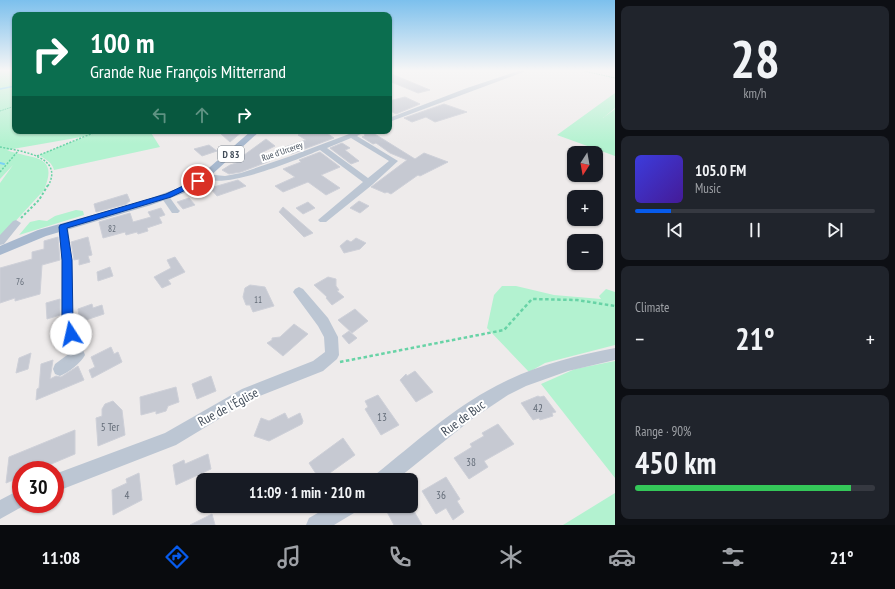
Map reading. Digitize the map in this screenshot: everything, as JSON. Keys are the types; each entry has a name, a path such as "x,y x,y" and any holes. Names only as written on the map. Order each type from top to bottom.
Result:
{"main road":[{"name":"D 83","path":"0,251 30,237 165,197 190,186 205,176 253,134"}],"street":[{"path":"392,119 450,96"},
{"name":"Rue d'Urcerey","path":"205,176 225,179 243,175 322,148 356,134"},
{"path":"323,220 394,161 352,136"},
{"path":"322,148 369,183"},
{"path":"165,197 175,211"},
{"path":"0,242 16,223"},
{"path":"60,369 78,355 68,324 67,260 63,227"},
{"name":"Rue de l'Église","path":"64,480 170,439 247,394 318,366 332,355 331,337 323,322 299,292"},
{"name":"Rue de Buc","path":"391,473 476,407 520,382 552,369 615,354"},
{"path":"0,510 12,503"},
{"path":"316,525 336,513"}],"path":[{"path":"0,111 12,107"},
{"path":"37,156 91,134"},
{"path":"0,147 37,156 50,164 52,170 50,184 16,223"},
{"path":"0,172 18,151"},
{"path":"318,366 504,330 532,298 577,300 615,306"}],"green space":[{"path":"0,96 12,96 12,134 152,134 160,147 54,170 50,163 39,155 87,136 7,150 33,157 45,163 48,169 48,178 44,190 0,238 0,183 13,165 0,179"},
{"path":"612,96 615,96 615,108 603,118 615,109 615,156 603,152 603,146 587,146 557,135"},
{"path":"76,210 83,211 84,215 19,235 30,222 39,220 47,221 55,216"},
{"path":"502,286 516,286 554,295 601,299 599,296 606,289 615,292 615,345 545,363 529,372 487,328 494,295"},
{"path":"615,361 615,478 541,384 575,369"},
{"path":"615,493 615,525 563,525"}],"building":[{"path":"405,97 420,104 396,114 392,112 392,100"},
{"path":"444,104 467,112 435,122 426,117 412,122 404,118"},
{"path":"221,134 239,134 230,142"},
{"path":"328,134 334,138 291,154 282,148 306,140 298,135"},
{"path":"375,134 415,159 424,153 448,162 420,176 418,175 391,194 387,192 385,193 371,187 407,160 390,153 376,143 373,144 362,137 365,136 364,135"},
{"path":"266,139 275,146 261,153 270,161 241,172 229,174 222,170 230,165 242,161 240,158"},
{"path":"342,143 350,148 345,150 359,161 351,164 330,148"},
{"path":"209,145 217,151 202,156 194,149"},
{"path":"320,152 340,167 321,175 340,188 326,195 308,182 283,192 275,186 295,177 283,169 301,162 299,160"},
{"path":"238,180 246,186 217,196 210,188"},
{"path":"127,194 130,201 127,204 96,212 94,204"},
{"path":"189,198 195,205 183,209 177,202"},
{"path":"359,201 369,206 360,213 350,208"},
{"path":"308,202 315,208 303,214 296,208"},
{"path":"283,207 313,233 304,237 279,212"},
{"path":"161,208 165,215 159,217 162,223 147,228 148,231 126,235 125,232 103,238 99,222 130,213 133,222 151,217 148,212"},
{"path":"58,237 60,260 42,265 40,294 15,301 15,298 0,303 0,268 32,259 32,252 44,249 44,241"},
{"path":"88,237 92,255 88,256 90,262 79,265 79,259 74,260 71,242"},
{"path":"356,238 366,243 360,249 344,253 340,246 347,240 351,242"},
{"path":"175,257 185,272 168,280 171,284 162,288 154,277 171,268 167,260"},
{"path":"110,267 113,276 98,281 97,272"},
{"path":"328,277 336,279 336,286 339,290 337,291 344,297 332,305 326,298 327,297 314,285"},
{"path":"250,285 265,287 274,306 253,312 250,305 246,305 243,297 245,288"},
{"path":"60,299 60,315 47,319 46,303"},
{"path":"92,304 93,308 102,305 104,314 80,322 78,309"},
{"path":"355,309 368,321 352,333 338,320"},
{"path":"294,324 308,334 283,356 267,343 272,340 272,338 280,337"},
{"path":"349,331 357,338 349,344 342,336"},
{"path":"111,347 114,354 118,352 122,362 92,378 89,370 95,367 91,357"},
{"path":"31,353 28,369 16,373 19,358"},
{"path":"53,360 50,379 56,376 61,377 78,366 84,380 36,400 37,389 39,388 41,364"},
{"path":"415,371 433,392 416,402 400,380 406,374 407,376"},
{"path":"211,376 216,391 197,399 192,384"},
{"path":"176,387 179,402 168,406 166,411 156,414 156,411 141,415 140,397"},
{"path":"378,395 399,425 381,435 365,409 368,407 365,401"},
{"path":"538,396 544,396 556,412 552,413 553,416 540,420 539,418 533,420 521,403"},
{"path":"113,401 122,410 125,435 98,446 96,418 102,416 102,409 105,404"},
{"path":"285,413 288,419 300,413 303,421 302,424 269,441 254,436 261,418 269,421"},
{"path":"498,424 514,444 484,461 488,467 469,479 454,458 472,447 470,444 484,436 482,433"},
{"path":"75,430 75,454 58,461 12,461 12,481 6,483 9,457"},
{"path":"343,438 355,455 330,473 315,473 309,463"},
{"path":"208,454 211,469 202,473 196,473 196,476 176,485 173,465 184,460 185,464"},
{"path":"139,473 142,500 113,515 112,490 127,483 126,479"},
{"path":"446,477 460,499 457,501 464,512 453,520 446,508 436,514 422,491"},
{"path":"388,513 415,513 422,525 394,525"},
{"path":"212,514 215,525 190,525"}],"waterway":[{"path":"0,163 4,164"}],"route":[{"path":"71,334 68,324 67,260 63,227 168,196 198,181"}]}
